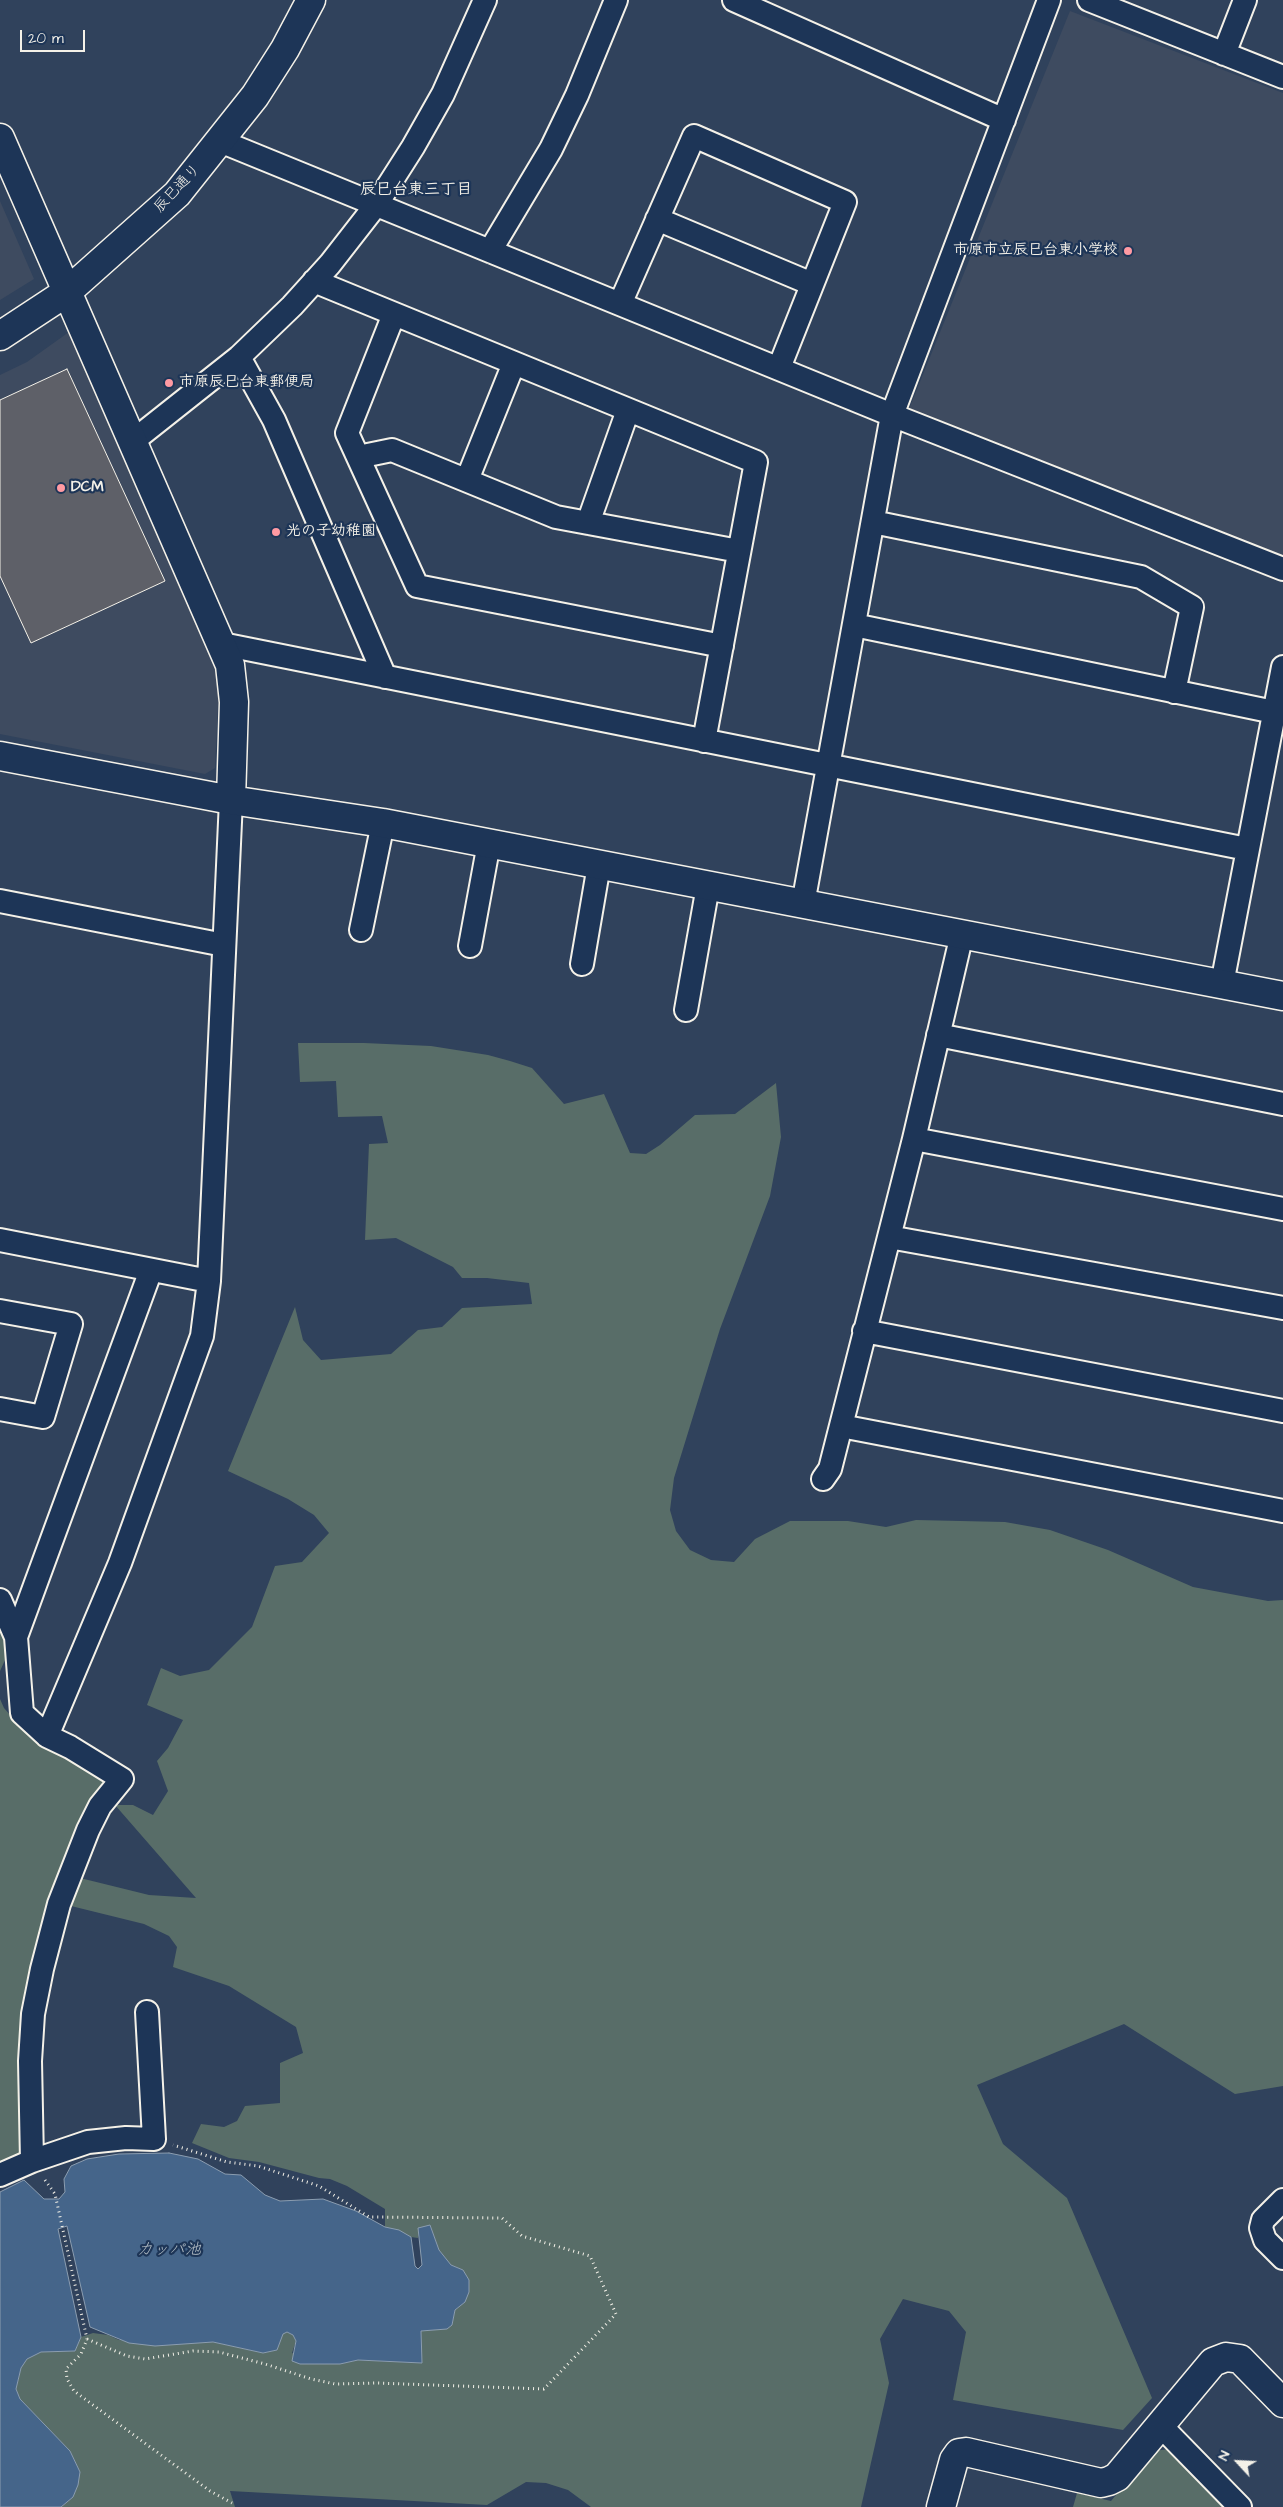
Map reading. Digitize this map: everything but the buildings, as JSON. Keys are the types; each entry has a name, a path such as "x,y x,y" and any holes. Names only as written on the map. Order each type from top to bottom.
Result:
{"street":[{"name":"辰巳通り","path":"0,336 67,292 177,194 220,142 254,96 285,49 311,0"},
{"path":"133,441 239,357 314,282 376,204 443,94 485,0"},
{"path":"490,251 551,149 581,86 616,0"},
{"path":"734,0 1004,120"},
{"path":"804,904 892,414 1049,0"},
{"path":"1089,0 1283,77"},
{"path":"1224,54 1245,0"},
{"path":"620,304 694,136 845,202 779,368"},
{"path":"0,138 222,644 230,665 233,682 231,800 210,1281 202,1336 120,1563 47,1736"},
{"path":"220,142 892,414 1283,569"},
{"path":"657,219 812,284"},
{"path":"314,282 756,462 704,741"},
{"path":"394,314 348,433 417,586 722,646"},
{"path":"239,357 274,420 385,677"},
{"path":"466,480 514,363"},
{"path":"588,523 628,410"},
{"path":"358,457 392,450 556,517 739,551"},
{"path":"872,522 1141,577 1192,606 1174,692"},
{"path":"854,625 1274,712"},
{"path":"222,644 1247,849"},
{"path":"1222,984 1283,667"},
{"path":"0,756 231,800 383,823 1283,996"},
{"path":"361,930 383,823"},
{"path":"470,946 489,843"},
{"path":"582,964 599,865"},
{"path":"686,1010 708,886"},
{"path":"0,901 224,945"},
{"path":"823,1479 830,1469 841,1426 914,1138 962,934"},
{"path":"938,1035 1283,1104"},
{"path":"914,1138 1283,1209"},
{"path":"889,1237 1283,1308"},
{"path":"0,1240 210,1281"},
{"path":"16,1637 151,1270"},
{"path":"0,1311 71,1324 43,1417 0,1409"},
{"path":"864,1331 1283,1411"},
{"path":"841,1426 1283,1511"},
{"path":"0,1600 16,1637 22,1713 47,1736 70,1746 122,1780 100,1806 88,1830 59,1904 42,1969 33,2014 30,2061 32,2161"},
{"path":"0,2175 32,2161 103,2139 154,2139 147,2012"},
{"path":"1283,2200 1263,2220 1261,2228 1266,2240 1283,2258"},
{"path":"941,2507 954,2460 959,2453 966,2452 1101,2483 1117,2477 1213,2362 1226,2357 1240,2359 1283,2403"},
{"path":"1160,2425 1240,2507"}],"path":[{"path":"87,2339 127,2356 144,2359 193,2351 219,2352 265,2364 311,2380 335,2384 376,2383 544,2389 616,2314 590,2256 522,2236 502,2218 369,2217 319,2186 258,2166 227,2162 154,2139"},
{"path":"55,2194 87,2339 80,2354 66,2369 67,2379 74,2391 210,2491 232,2503"}],"shaded area":[{"name":"市原市立辰巳台東小学校","path":"1070,11 1283,93 1283,558 909,409"},
{"path":"0,201 34,279 0,300"},
{"path":"69,332 215,670 219,684 215,768 205,774 0,734 0,375 27,362"}],"green space":[{"path":"298,1043 431,1046 488,1055 532,1068 564,1104 604,1094 630,1153 646,1154 660,1145 695,1115 735,1114 776,1083 781,1137 770,1196 720,1329 674,1478 670,1510 676,1531 690,1550 711,1560 734,1562 755,1539 790,1521 848,1521 886,1527 916,1520 1005,1522 1050,1530 1108,1550 1193,1587 1268,1601 1283,1600 1283,2086 1235,2094 1124,2024 977,2085 1003,2144 1067,2198 1152,2398 1123,2430 953,2400 966,2332 949,2311 903,2299 880,2339 889,2383 861,2507 591,2507 568,2490 546,2483 526,2482 487,2505 230,2491 235,2507 61,2507 73,2497 80,2472 70,2451 20,2399 16,2389 21,2368 27,2359 41,2352 75,2351 81,2337 93,2333 108,2335 119,2340 213,2342 263,2353 277,2350 283,2333 287,2332 293,2335 296,2341 292,2353 340,2364 358,2360 422,2363 421,2331 452,2325 455,2310 465,2302 463,2270 451,2265 439,2250 430,2225 419,2231 418,2238 411,2237 385,2227 385,2209 347,2186 330,2179 319,2178 259,2162 229,2158 192,2143 201,2124 224,2127 237,2121 245,2106 280,2103 280,2063 303,2053 296,2027 229,1986 173,1967 177,1947 169,1936 144,1924 67,1905 76,1877 149,1895 196,1898 115,1805 133,1805 153,1815 168,1791 157,1761 168,1748 183,1720 147,1705 161,1668 180,1676 209,1670 252,1627 275,1566 302,1562 329,1533 314,1515 288,1499 228,1471 295,1307 303,1340 321,1360 391,1354 418,1330 442,1327 462,1308 532,1304 529,1283 487,1278 462,1278 453,1267 396,1238 365,1240 369,1144 388,1143 382,1116 338,1117 336,1081 300,1082"},
{"path":"0,1615 10,1649 0,1671"},
{"path":"0,1699 4,1708 20,1726 110,1783 52,1904 21,2158 0,2167"},
{"path":"1170,2449 1225,2507 1073,2507 1077,2493 1111,2501 1153,2451"}],"water":[{"name":"カッパ池","path":"169,2153 198,2159 225,2174 241,2175 265,2195 280,2201 323,2199 356,2211 385,2227 399,2230 411,2237 415,2266 418,2269 422,2265 418,2228 430,2225 439,2250 451,2265 463,2270 469,2280 469,2292 465,2302 455,2310 452,2325 447,2329 421,2331 422,2363 358,2360 340,2364 300,2364 292,2361 296,2341 293,2335 287,2332 283,2334 277,2350 263,2353 213,2342 155,2346 129,2343 90,2327 67,2226 58,2229 81,2337 75,2351 41,2352 27,2359 21,2368 16,2389 20,2399 70,2451 80,2472 78,2485 73,2497 61,2507 0,2507 0,2192 24,2180 44,2199 59,2199 65,2192 64,2179 71,2166 87,2159 119,2154"}],"place":[{"name":"市原市立辰巳台東小学校","path":"1128,251"},
{"name":"市原辰巳台東郵便局","path":"169,383"},
{"name":"DCM","path":"61,488"},
{"name":"光の子幼稚園","path":"276,532"}],"district":[{"name":"辰巳台東三丁目","path":"416,191"}]}
